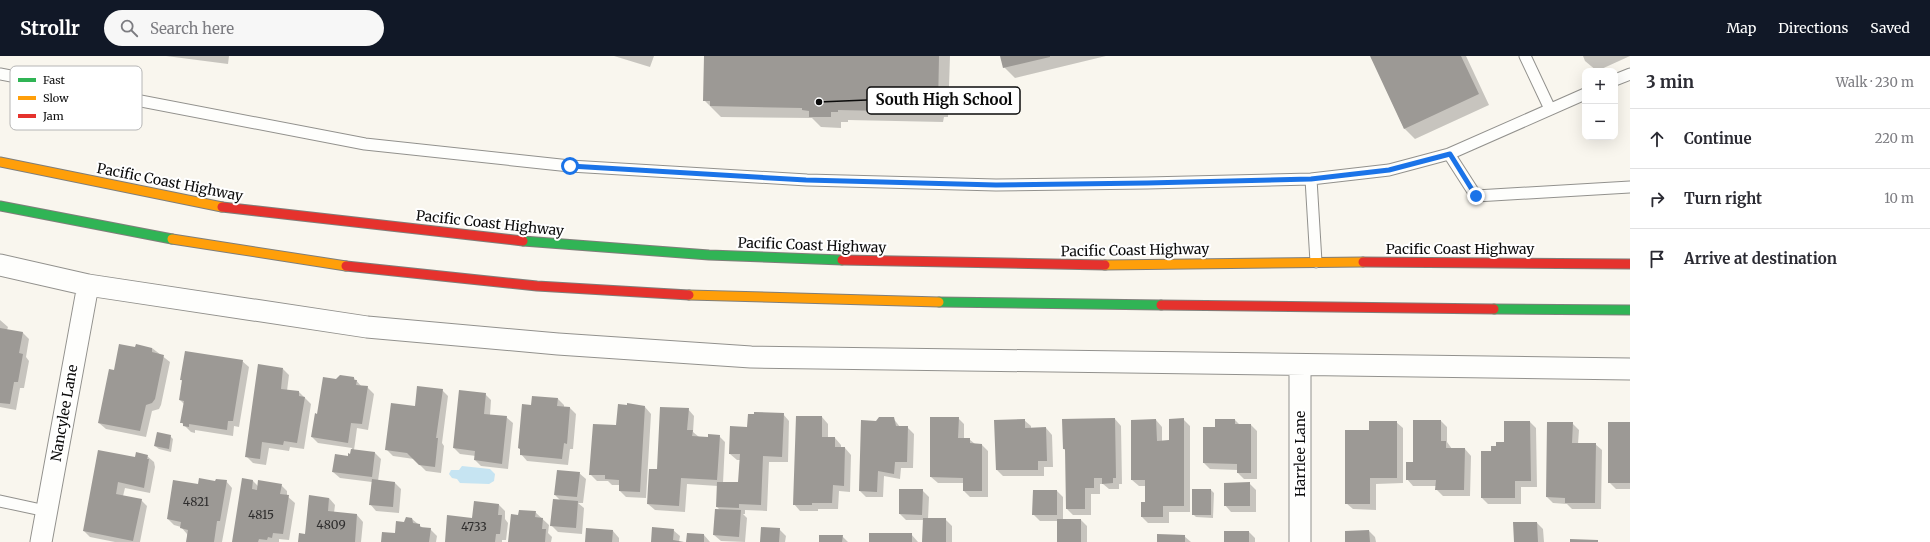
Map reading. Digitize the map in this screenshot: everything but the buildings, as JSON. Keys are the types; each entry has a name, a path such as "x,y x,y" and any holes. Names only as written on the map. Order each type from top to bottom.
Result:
{"highway":[{"name":"Pacific Coast Highway","path":"0,162 230,209 540,243 709,255 872,262 1064,265 1316,262 1630,264"},
{"path":"0,206 55,218 224,248 368,269 535,286 862,301 1325,308 1630,310"}],"street":[{"path":"0,265 88,285 367,327 558,344 751,357 1300,366 1630,369"},
{"name":"Nancylee Lane","path":"41,542 88,285"},
{"name":"Harrlee Lane","path":"1300,366 1300,542"}],"lane":[{"path":"1525,56 1550,110"},
{"path":"0,74 10,76"},
{"path":"1618,79 1630,74"},
{"path":"142,101 365,144 570,166 806,180 996,185 1311,179 1389,170 1450,154 1582,95"},
{"path":"1450,154 1476,196 1630,187"},
{"path":"1311,179 1316,262"},
{"path":"0,501 46,511"}],"water":[{"path":"462,466 490,469 495,474 494,481 489,484 460,483 449,474 451,470 459,470"}],"traffic: fast":[{"path":"0,206 172,239"},
{"path":"523,241 709,255 842,260"},
{"path":"939,302 1161,305"},
{"path":"1494,309 1630,310"}],"traffic: slow":[{"path":"0,162 222,207"},
{"path":"172,239 346,266"},
{"path":"1105,265 1363,262"},
{"path":"689,295 939,302"}],"traffic: jam":[{"path":"222,207 523,241"},
{"path":"842,260 1105,265"},
{"path":"1363,262 1630,264"},
{"path":"346,266 537,286 689,295"},
{"path":"1161,305 1494,309"}],"place":[{"name":"South High School","path":"819,102"}],"route":[{"path":"570,166 806,180 996,185 1147,183 1311,179 1389,170 1450,154 1476,196"}]}
